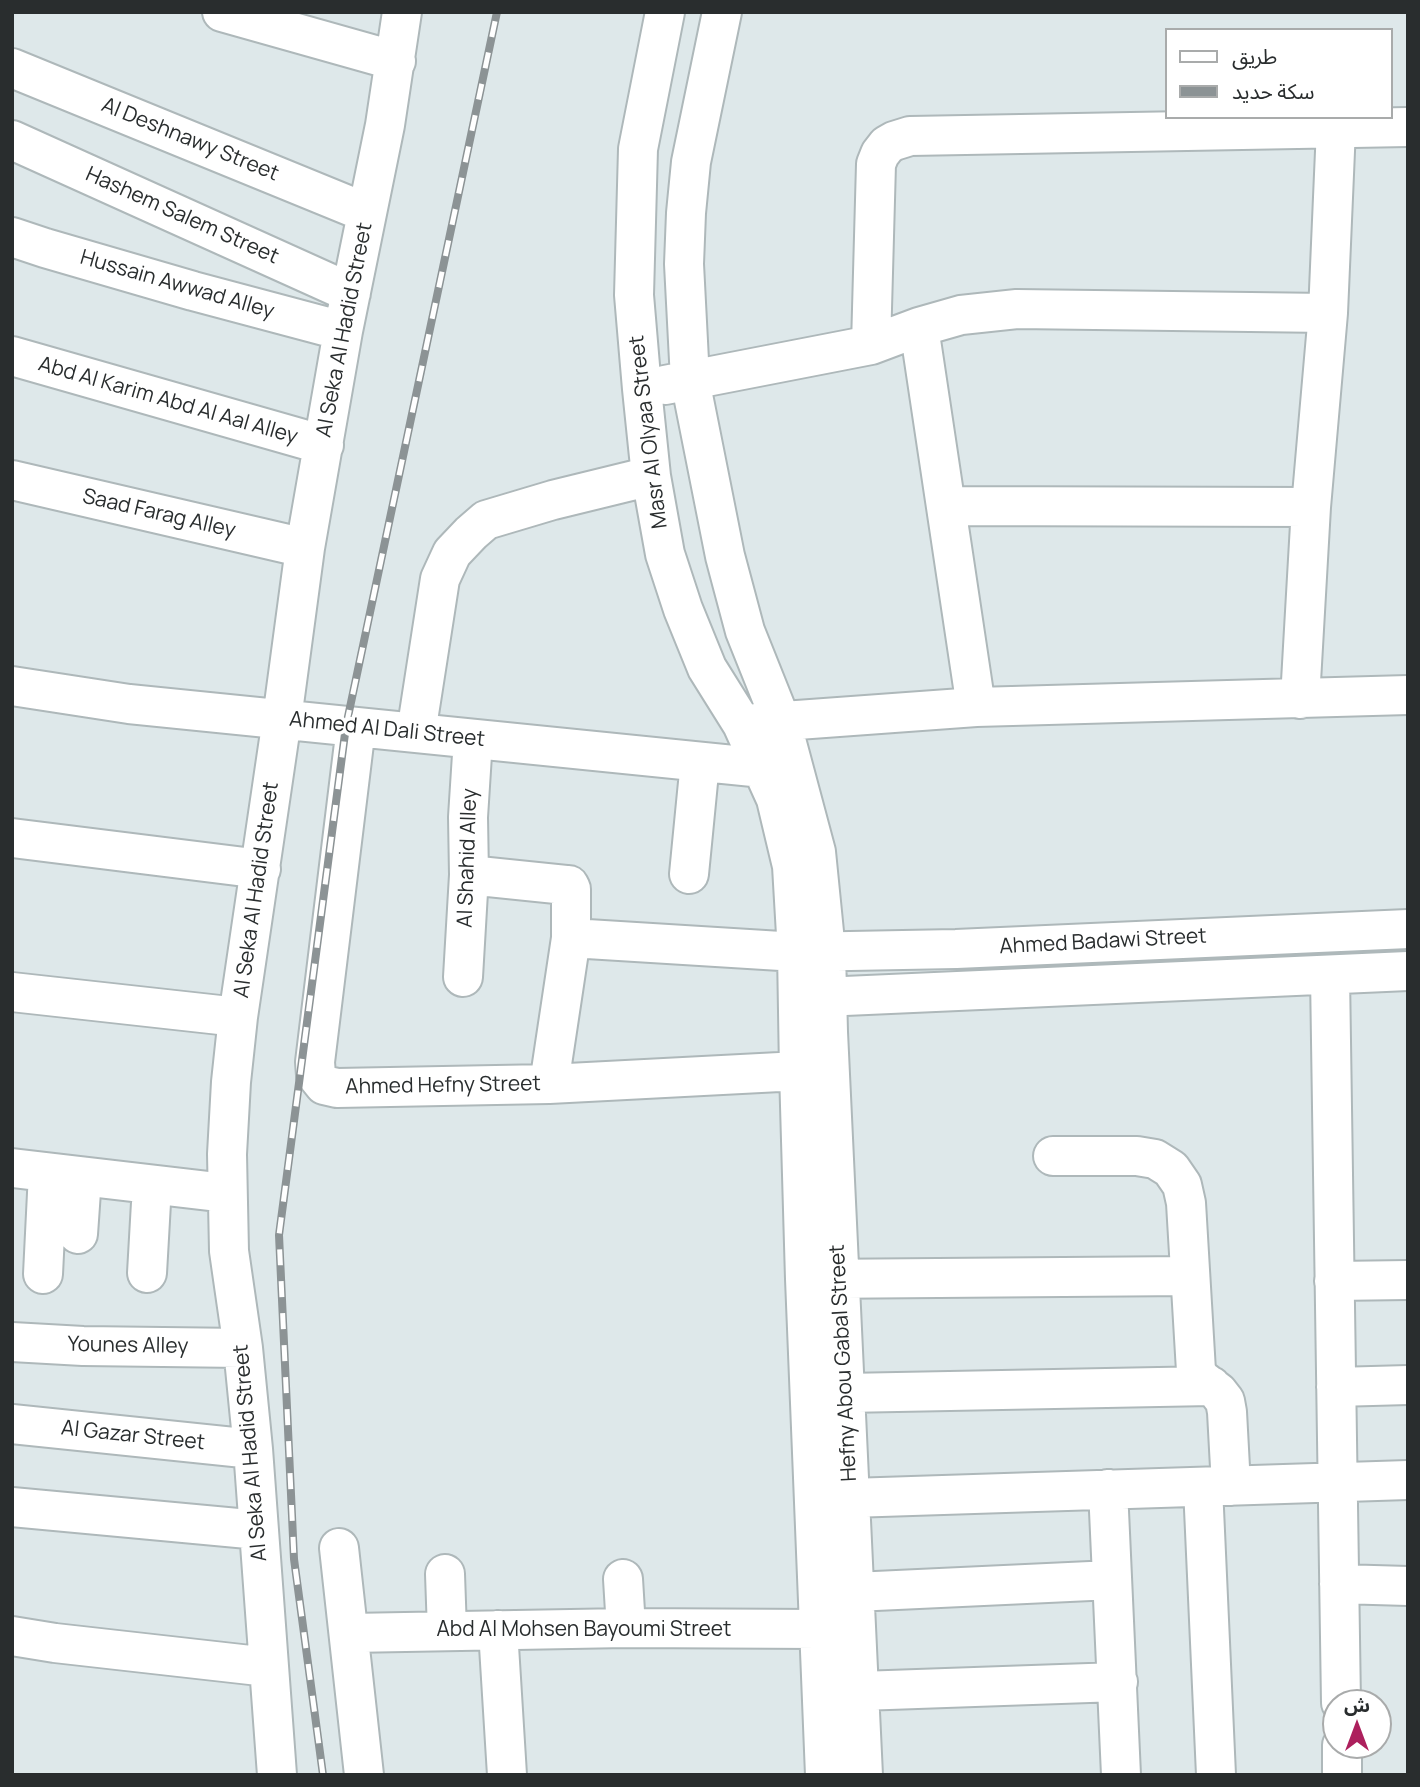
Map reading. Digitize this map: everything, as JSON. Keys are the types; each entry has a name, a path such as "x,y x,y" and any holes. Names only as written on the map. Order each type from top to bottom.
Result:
{"street":[{"path":"222,12 396,61"},
{"name":"Al Seka Al Hadid Street","path":"277,1775 253,1449 243,1348 229,1251 226,1193 231,1082 305,548 343,331 396,61 402,12"},
{"name":"Masr Al Olyaa Street","path":"664,12 638,149 634,296 651,476 665,554 683,609 707,668 742,724 776,799 811,952"},
{"path":"722,12 691,162 686,213 684,264 690,380 728,568 745,631 781,721 816,852 811,952"},
{"name":"Al Deshnawy Street","path":"12,68 368,213"},
{"path":"871,345 876,164 887,145 894,141 911,136 1408,127"},
{"path":"1300,699 1311,507 1328,313 1336,128"},
{"name":"Hashem Salem Street","path":"12,140 351,293"},
{"name":"Hussain Awwad Alley","path":"12,237 181,288 343,331"},
{"path":"642,389 871,345 961,315 1017,309 1328,313"},
{"path":"919,327 976,707"},
{"name":"Abd Al Karim Abd Al Aal Alley","path":"12,356 324,445"},
{"path":"416,733 440,579 452,553 486,520 651,476"},
{"name":"Saad Farag Alley","path":"12,480 305,548"},
{"path":"946,506 1311,507"},
{"name":"Ahmed Al Dali Street","path":"12,686 129,704 763,768"},
{"path":"742,724 976,707 1408,695"},
{"name":"Ahmed Hefny Street","path":"356,727 315,1062 316,1075 324,1085 337,1088 549,1084 799,1071"},
{"name":"Al Shahid Alley","path":"463,977 473,738"},
{"path":"689,874 700,762"},
{"path":"12,838 261,869"},
{"path":"469,875 569,886 572,894 571,938 549,1084"},
{"name":"Ahmed Badawi Street","path":"571,938 811,952 956,949 1408,929"},
{"name":"Hefny Abou Gabal Street","path":"811,952 822,1278 818,1629 825,1775"},
{"name":"Ahmed Badawi Street","path":"812,998 1408,971"},
{"path":"1329,975 1341,1689"},
{"path":"12,992 238,1017"},
{"name":"Hefny Abou Gabal Street","path":"812,998 799,1071 822,1278 845,1393 863,1775"},
{"path":"1053,1156 1137,1156 1155,1159 1171,1169 1182,1185 1186,1203 1196,1371 1201,1380 1218,1392 1227,1412 1217,1486 1216,1775"},
{"path":"47,1173 226,1193"},
{"path":"47,1173 78,1234"},
{"path":"43,1274 47,1173"},
{"path":"147,1273 152,1185"},
{"path":"822,1278 1189,1276"},
{"path":"1334,1281 1408,1280"},
{"name":"Younes Alley","path":"12,1342 83,1346 243,1348"},
{"path":"1336,1387 1408,1385"},
{"path":"845,1393 1211,1386"},
{"name":"Al Gazar Street","path":"12,1424 253,1449"},
{"path":"850,1498 1408,1480"},
{"path":"1108,1489 1121,1775"},
{"path":"12,1507 259,1530"},
{"path":"339,1548 364,1775"},
{"path":"445,1574 447,1631"},
{"path":"623,1579 626,1628"},
{"path":"854,1592 1112,1580"},
{"path":"1339,1584 1408,1586"},
{"name":"Abd Al Mohsen Bayoumi Street","path":"350,1633 626,1628 818,1629"},
{"path":"498,1630 507,1775"},
{"path":"12,1636 268,1667"},
{"path":"860,1691 1118,1682"}],"railway":[{"path":"323,1775 294,1559 279,1235 346,726 497,12"}]}
